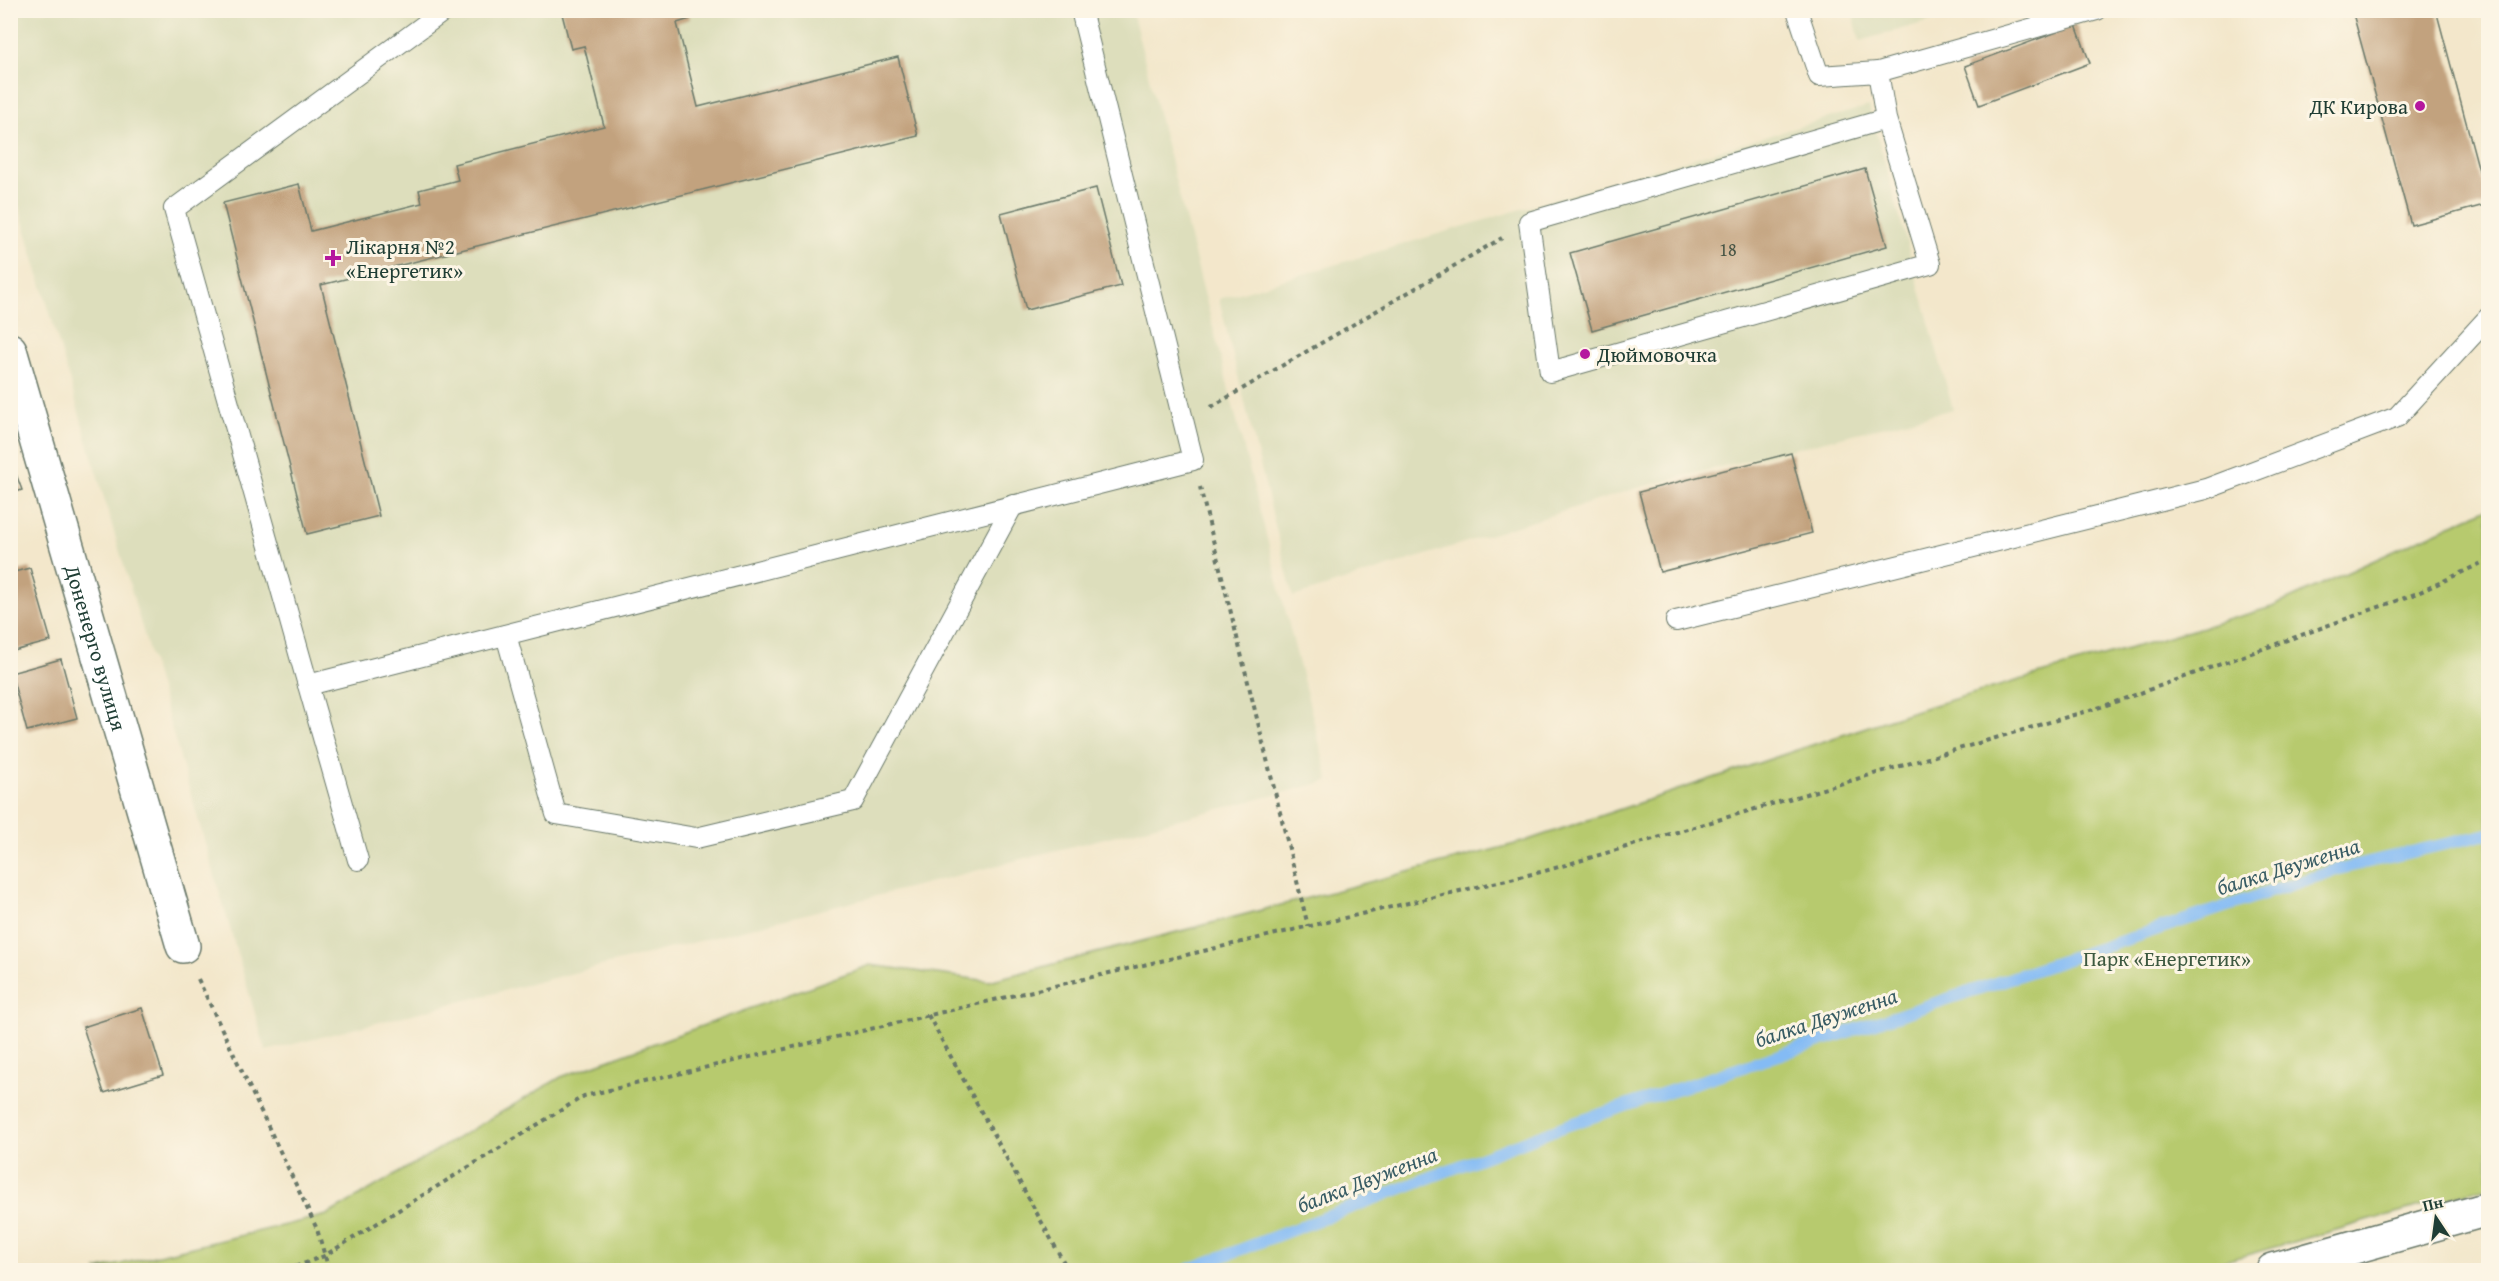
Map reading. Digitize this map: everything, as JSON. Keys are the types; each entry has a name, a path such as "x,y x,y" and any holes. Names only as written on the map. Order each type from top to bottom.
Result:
{"street":[{"name":"Доненерго вулиця","path":"10,350 183,946"},
{"path":"2273,1270 2488,1209"}],"lane":[{"path":"358,860 174,209 446,10"},
{"path":"308,685 1193,460 1081,10"},
{"path":"1797,10 1818,76 1878,72 2097,10"},
{"path":"1878,72 1886,120 1930,264 1550,372 1529,222 1886,120"},
{"path":"1676,621 2206,489 2397,417 2488,318"},
{"path":"506,635 556,814 696,838 853,801 1013,506"}],"path":[{"path":"1184,423 1529,222"},
{"path":"1193,460 1308,926"},
{"path":"287,1270 324,1256 584,1096 1545,871 2104,706 2418,593 2488,560"},
{"path":"183,946 316,1229 328,1270"},
{"path":"928,1015 1068,1270"}],"shaded area":[{"path":"1852,10 1965,10 1965,11 1860,41"},
{"path":"11,11 1132,11 1329,781 266,1051 11,180"},
{"name":"Дюймовочка","path":"1869,106 1953,409 1637,488 1293,597 1219,299"}],"green space":[{"name":"Парк «Енергетик»","path":"2488,508 2488,1187 2193,1270 96,1270 327,1215 561,1077 870,965 989,981 1519,843 1920,709 2272,607"}],"building":[{"name":"Лікарня №2 «Енергетик»","path":"561,10 688,10 690,19 677,23 698,107 898,57 918,136 321,285 379,516 307,534 223,203 299,184 311,231 422,203 419,190 458,180 454,164 604,126 584,46 571,49"},
{"name":"ДК Кирова","path":"2352,10 2436,10 2488,204 2411,225"},
{"path":"2076,25 2090,63 1979,105 1965,66"},
{"path":"1865,169 1887,246 1592,330 1570,253"},
{"path":"1096,188 1121,286 1026,310 1001,213"},
{"path":"1791,453 1812,533 1660,572 1639,492"},
{"path":"10,458 22,490 10,494"},
{"path":"30,568 51,641 10,652 10,573"},
{"path":"61,659 77,718 27,731 11,673"},
{"path":"142,1008 163,1075 104,1093 83,1027"}],"waterway":[{"name":"балка Двуженна","path":"1187,1270 1562,1127 2339,869 2488,834"}],"place":[{"name":"ДК Кирова","path":"2420,106"},
{"name":"Лікарня №2 «Енергетик»","path":"333,258"},
{"name":"Дюймовочка","path":"1585,354"}]}
